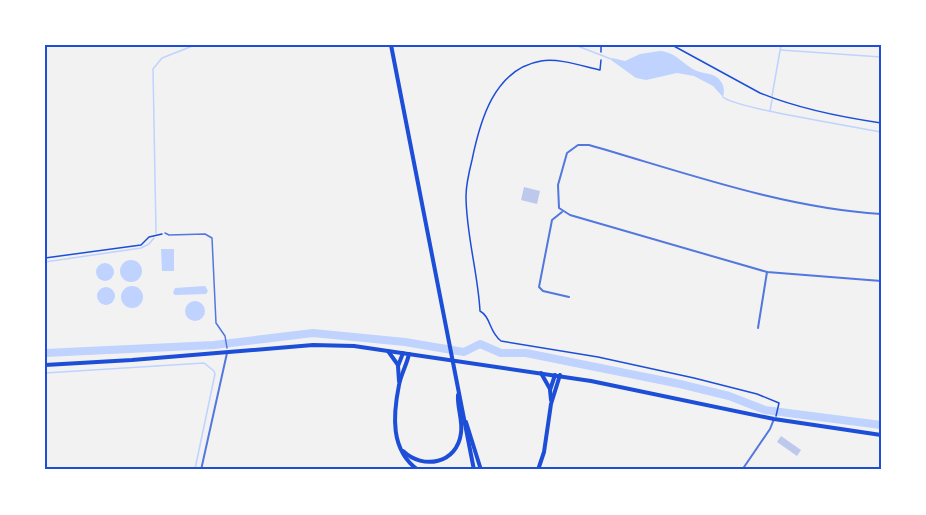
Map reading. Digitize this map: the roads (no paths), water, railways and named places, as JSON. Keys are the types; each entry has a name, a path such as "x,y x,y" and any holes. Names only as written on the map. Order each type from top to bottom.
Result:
{"main road":[{"path":"391,45 474,470"},
{"path":"45,365 132,360 227,349 313,345 354,346 557,375 628,387 775,418 881,435"},
{"path":"388,351 398,366 399,383"},
{"path":"398,366 406,353"},
{"path":"406,353 399,383 394,428 400,448 407,460 418,470"},
{"path":"541,373 550,390 551,404"},
{"path":"550,390 557,375"},
{"path":"537,470 544,452 557,375"},
{"path":"400,448 414,460 424,462 433,462 450,455 456,448 461,431 457,402 458,390"},
{"path":"464,419 470,429 481,470"}],"street":[{"path":"881,214 775,197 589,145 578,145 567,153 557,193 559,208 562,212 767,272 881,281"},
{"path":"562,212 552,220 539,287 543,291 569,297"},
{"path":"758,328 767,272"},
{"path":"201,470 227,349"},
{"path":"742,470 775,418"}],"lane":[{"path":"165,232 205,234 212,238 216,323 226,339 227,349"}],"water":[{"path":"660,51 675,56 697,71 717,77 723,85 723,97 713,86 694,76 677,73 646,80 636,78 611,60 612,58 625,61 640,54"},
{"path":"161,249 174,249 174,271 162,271"},
{"path":"131,260 139,263 142,271 139,279 131,282 123,279 120,271 123,263"},
{"path":"105,263 111,266 114,272 111,278 105,281 99,278 96,272 99,266"},
{"path":"128,286 136,286 143,293 143,301 136,308 128,308 121,301 121,293"},
{"path":"205,286 208,291 206,294 175,295 173,293 175,288"},
{"path":"106,287 112,290 115,296 112,302 106,305 100,302 97,296 100,290"},
{"path":"195,301 202,304 205,311 202,318 195,321 188,318 185,311 188,304"}],"waterway":[{"path":"156,233 153,69 162,58 195,45"},
{"path":"575,45 611,59"},
{"path":"772,96 781,45"},
{"path":"781,50 881,57"},
{"path":"723,97 771,112 881,132"},
{"path":"770,111 772,100"},
{"path":"45,262 141,248 154,238"},
{"path":"45,353 214,345 313,333 405,342 464,352 480,344 501,353 526,353 680,384 729,396 765,410 881,425"},
{"path":"45,373 204,363 215,374 195,469"}]}
